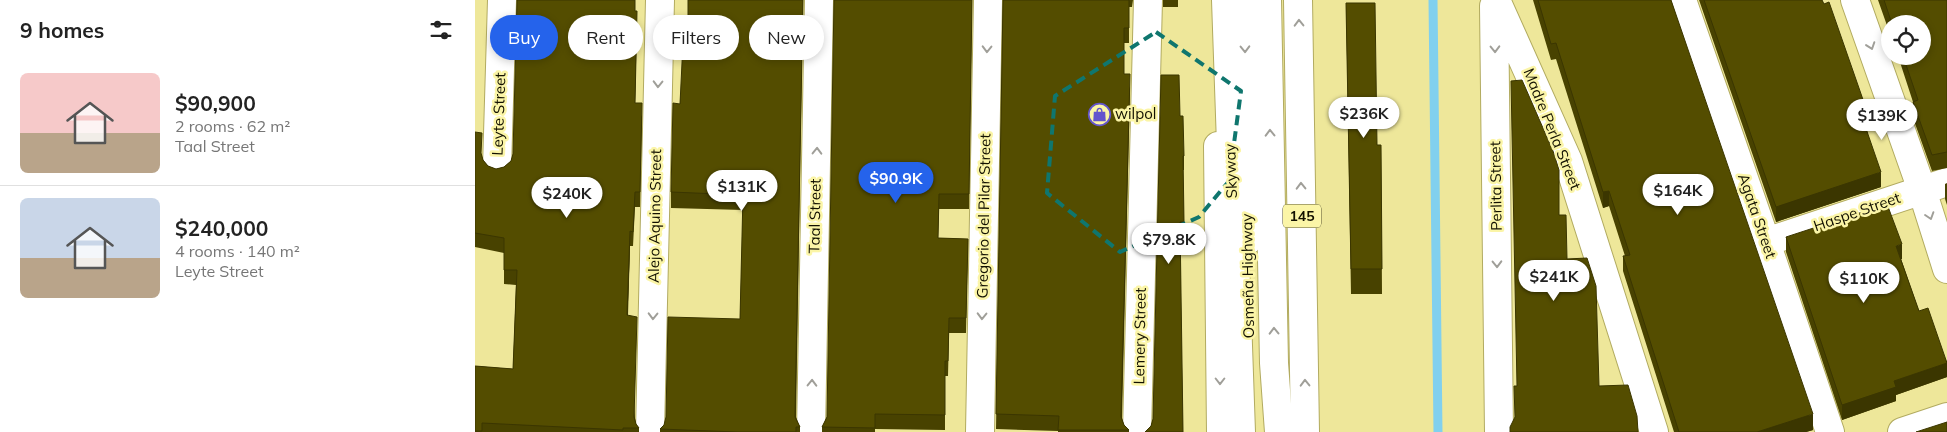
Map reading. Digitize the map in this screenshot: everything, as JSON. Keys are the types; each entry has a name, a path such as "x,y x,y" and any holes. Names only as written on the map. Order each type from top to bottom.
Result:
{"main road":[{"name":"Leyte Street","path":"497,168 502,0"},
{"name":"Alejo Aquino Street","path":"650,432 660,0"},
{"name":"Taal Street","path":"811,432 819,0"},
{"name":"Gregorio del Pilar Street","path":"980,432 988,0"},
{"name":"Lemery Street","path":"1137,432 1148,0"},
{"name":"Osmeña Highway","path":"1217,0 1221,432"},
{"name":"Skyway","path":"1226,0 1241,432"},
{"name":"Osmeña Highway","path":"1244,0 1249,432"},
{"path":"1267,0 1274,363 1279,432"},
{"name":"145","path":"1299,0 1305,432"},
{"name":"Perlita Street","path":"1495,0 1499,432"},
{"name":"Madre Perla Street","path":"1495,0 1568,161 1654,432"},
{"name":"Agata Street","path":"1682,0 1830,432"},
{"path":"1855,0 1934,186 1947,269"},
{"name":"Haspe Street","path":"1766,242 1934,186"},
{"path":"1274,363 1292,432"},
{"path":"1903,432 1947,417"}],"highlighted area":[{"path":"1156,32 1241,91 1229,181 1199,217 1120,252 1047,193 1055,96"}],"building":[{"path":"517,0 635,0 637,15 568,15 568,60 636,60 635,103 642,103 640,192 635,192 633,232 630,231 627,315 637,317 634,417 639,428 623,428 623,430 482,423 482,431 475,431 475,366 513,369 517,270 504,270 504,238 475,233 475,132 482,133 481,153 483,160 488,166 496,169 504,167 511,161 513,154 515,60 558,60 558,15 517,15"},
{"path":"688,0 803,0 803,15 749,15 749,60 802,60 795,417 800,427 796,427 796,432 660,429 664,425 666,417 668,317 740,319 743,195 671,192 673,103 680,104 682,60 739,60 739,15 688,15"},
{"path":"834,0 972,0 969,194 939,194 938,238 968,239 966,318 949,318 948,361 945,361 945,415 875,414 875,428 822,427 827,417"},
{"path":"1003,0 1129,0 1129,28 1124,28 1124,74 1130,74 1121,417 1124,425 1129,430 1058,430 1059,416 996,414"},
{"path":"1538,0 1671,0 1813,414 1757,432 1679,432 1623,256 1630,255 1609,191 1603,192 1556,43 1551,44"},
{"path":"1704,0 1822,0 1824,4 1829,2 1868,114 1862,117 1881,172 1776,207"},
{"path":"1884,0 1947,0 1947,152 1932,155 1913,102 1918,100 1906,65 1931,65 1931,15 1889,15"},
{"path":"1346,3 1375,3 1377,145 1381,145 1382,269 1351,269"},
{"path":"1161,75 1179,75 1180,116 1183,116 1184,222 1180,222 1183,432 1145,432 1151,426 1153,419"},
{"path":"1522,80 1553,151 1559,170 1559,215 1566,215 1567,259 1587,258 1596,286 1599,386 1628,385 1637,416 1638,432 1510,432 1510,427 1515,417 1514,386 1517,386 1511,81"},
{"path":"1887,204 1902,244 1896,246 1919,311 1928,308 1947,363 1894,381 1896,387 1842,405 1786,237"},
{"path":"1947,422 1947,432 1916,432"}],"waterway":[{"path":"1433,0 1438,432"}],"place":[{"name":"wilpol","path":"1099,114"}]}
